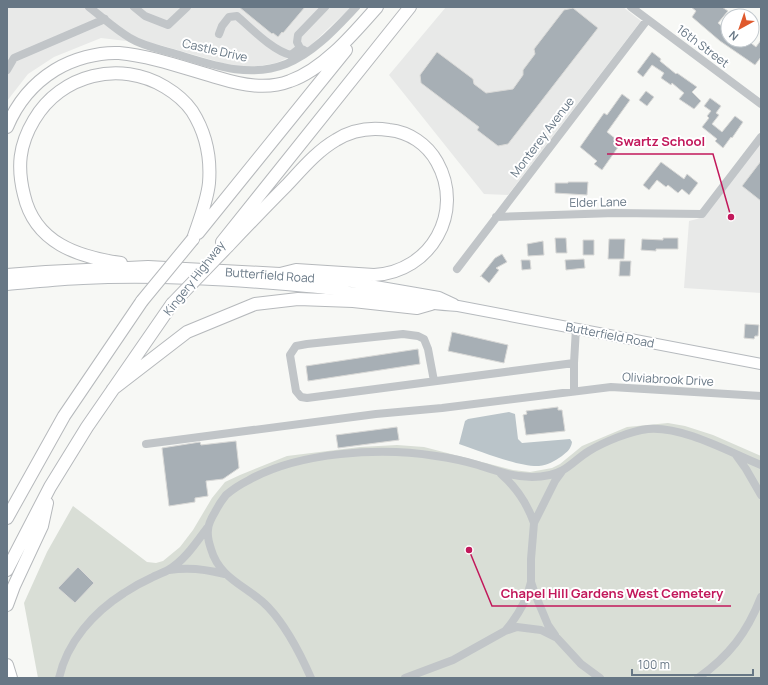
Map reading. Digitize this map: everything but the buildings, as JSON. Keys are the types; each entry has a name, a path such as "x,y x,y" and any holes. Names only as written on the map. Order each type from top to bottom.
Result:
{"highway":[{"path":"7,127 20,103 33,87 47,75 60,67 96,55 118,53 141,56 250,85 290,82 302,76 330,55 354,33 377,7"},
{"name":"Kingery Highway","path":"7,518 64,416 142,301 381,7"},
{"name":"Kingery Highway","path":"7,570 50,488 87,427 172,304 224,246 410,7"},
{"path":"148,268 105,261 66,249 56,243 39,225 32,215 25,200 20,174 21,150 25,138 38,114 58,93 68,86 81,79 95,75 118,73 132,75 146,78 164,87 182,100 192,111 204,138 208,152 209,167 207,196 193,239"},
{"path":"224,246 314,156 337,140 351,133 364,129 379,128 396,130 422,143 432,154 445,179 447,204 445,219 440,233 421,258 402,269 385,274 374,275 296,270 280,274"},
{"name":"Butterfield Road","path":"7,275 148,268 280,274"},
{"path":"113,389 187,332 255,304 298,299 353,301 417,308 432,304"},
{"path":"7,605 14,586 42,526 50,488"},
{"path":"7,665 11,678"}],"main road":[{"name":"Butterfield Road","path":"280,274 352,282 440,297 458,306"},
{"name":"Butterfield Road","path":"7,285 84,279 134,278 204,279 309,287 432,304 458,306 761,364"}],"street":[{"name":"Castle Drive","path":"89,7 131,39 143,45 233,69 252,71 268,69 284,64 304,50 356,7"},
{"path":"134,7 145,16 168,25 187,7"},
{"path":"219,34 222,26 229,17 237,16 272,45 285,53 292,55 304,50 297,42 298,35 325,7"},
{"name":"16th Street","path":"631,7 761,104"},
{"path":"7,70 14,58 105,19"},
{"name":"Monterey Avenue","path":"457,269 647,20"},
{"name":"Elder Lane","path":"496,217 615,213 702,214 761,137"},
{"path":"574,391 576,328"},
{"path":"434,381 428,349 424,339 418,336 403,334 307,344 296,346 290,355 296,392 301,397 308,398 574,363"},
{"name":"Oliviabrook Drive","path":"146,444 376,414 442,408 611,387 761,396"},
{"path":"600,678 581,664 557,638 548,625 535,594 532,582 531,559 534,523 555,481 563,470 591,450 648,429 664,430 704,441 761,465"},
{"path":"59,678 72,646 95,616 125,592 168,570 189,552 208,528 219,506 227,495 237,486 276,468 324,457 348,454 395,452 436,456 479,465 500,473 516,476 534,477 549,475 563,470"},
{"path":"735,454 752,478 761,495"},
{"path":"500,473 517,490 524,500 534,523"},
{"path":"208,528 208,541 217,565 225,574 268,606 281,622 293,641 310,675 315,678"},
{"path":"168,570 184,568 225,574"},
{"path":"505,631 523,603 532,582"},
{"path":"698,678 716,665 738,641 752,618 761,597"},
{"path":"405,678 453,660 505,631 517,627 541,630 557,638"}],"shaded area":[{"path":"7,7 351,7 311,45 297,54 276,63 259,66 233,66 160,45 101,38 54,57 28,74 7,101"},
{"path":"446,7 623,7 641,21 508,195 484,194 389,75"},
{"path":"761,141 761,293 684,288 689,221 706,215"},
{"path":"509,412 515,414 518,439 522,443 570,439 572,442 570,448 564,455 554,461 545,465 531,466 510,461 459,444 465,421 468,419"},
{"path":"668,423 685,426 713,435 761,456 761,678 38,678 24,603 47,552 73,506 147,562 156,563 163,561 180,547 193,530 212,498 225,482 287,456 360,447 397,445 424,447 513,470 530,472 552,468 560,464 582,446 627,427"}],"place":[{"name":"Swartz School","path":"731,217"},
{"name":"Chapel Hill Gardens West Cemetery","path":"469,550"}]}
